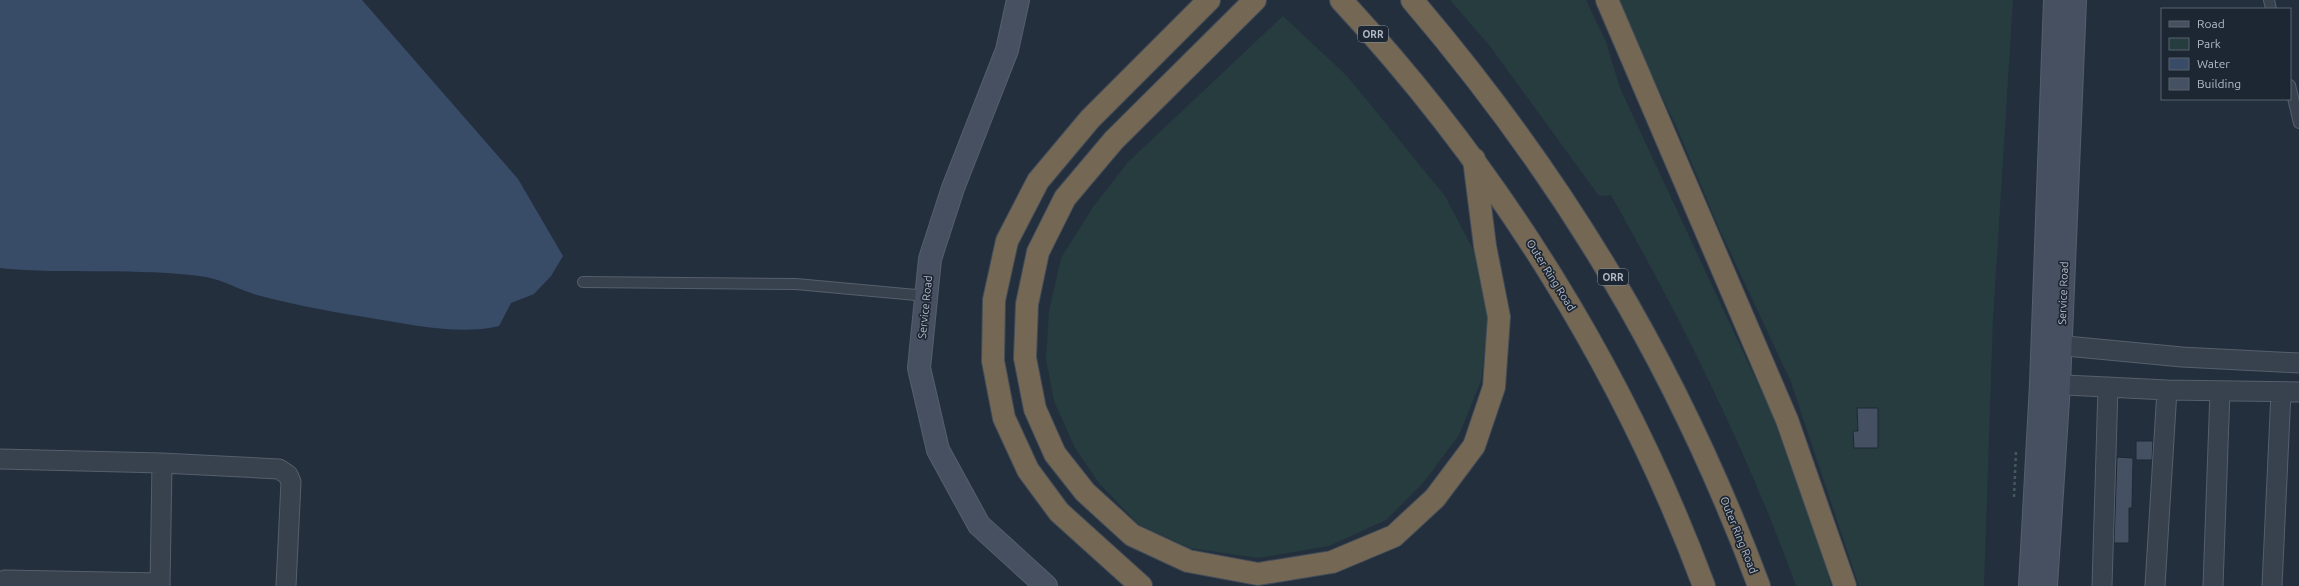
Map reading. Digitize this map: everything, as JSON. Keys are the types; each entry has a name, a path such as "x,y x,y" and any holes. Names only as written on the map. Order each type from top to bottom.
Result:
{"highway":[{"path":"1141,586 1059,512 1028,470 1004,418 993,361 994,300 1007,241 1038,181 1090,119 1209,0"},
{"name":"Outer Ring Road","path":"1342,0 1403,69 1474,159 1541,257 1614,384 1667,494 1704,586"},
{"name":"Outer Ring Road","path":"1412,0 1468,67 1529,148 1611,272 1684,407 1724,495 1759,586"},
{"path":"1607,0 1787,420 1845,586"},
{"path":"1254,2 1114,140 1065,198 1038,252 1027,304 1025,358 1035,409 1056,454 1085,492 1132,535 1188,561 1258,574 1332,562 1394,536 1435,498 1474,446 1494,387 1498,318 1485,246 1474,159"}],"main road":[{"name":"Service Road","path":"1018,0 1007,50 953,188 930,259 919,368 938,450 979,525 1046,586"},
{"name":"Service Road","path":"2052,344 2055,0"},
{"name":"Service Road","path":"2046,586 2050,384 2075,0"},
{"name":"Service Road","path":"2030,586 2050,384"}],"street":[{"path":"2052,344 2182,357 2299,363"},
{"path":"2050,384 2167,390 2290,392 2272,586"},
{"path":"2102,586 2108,387"},
{"path":"2155,586 2167,390"},
{"path":"2213,586 2220,391"},
{"path":"0,460 162,463 270,467 279,469 288,475 291,482 286,586"},
{"path":"5,580 42,584 160,584 162,463"}],"lane":[{"path":"2291,89 2299,122"},
{"path":"583,282 796,284 927,296"}],"path":[{"path":"2014,500 2016,451"}],"green space":[{"path":"1450,0 1586,0 1606,42 1620,88 1772,414 1824,559 1831,586 1796,586 1756,485 1712,387 1663,290 1611,195 1599,196 1489,45"},
{"path":"1619,0 2013,0 1993,319 1984,586 1859,586 1791,382 1718,226 1677,128 1636,42"},
{"path":"1283,16 1347,76 1445,196 1474,251 1488,320 1481,381 1459,435 1423,483 1386,520 1329,546 1258,558 1190,548 1138,524 1099,483 1075,448 1054,401 1046,359 1049,311 1061,258 1093,207 1128,162"}],"water":[{"path":"0,0 362,0 518,179 563,256 551,276 534,294 511,303 499,326 470,330 426,327 303,306 257,295 219,280 206,277 154,272 51,271 0,268"}],"building":[{"path":"1857,408 1878,408 1878,448 1854,448 1853,431 1858,431"},
{"path":"2136,441 2153,441 2152,460 2136,460"},
{"path":"2117,457 2133,458 2132,508 2129,508 2129,543 2114,543"}]}
